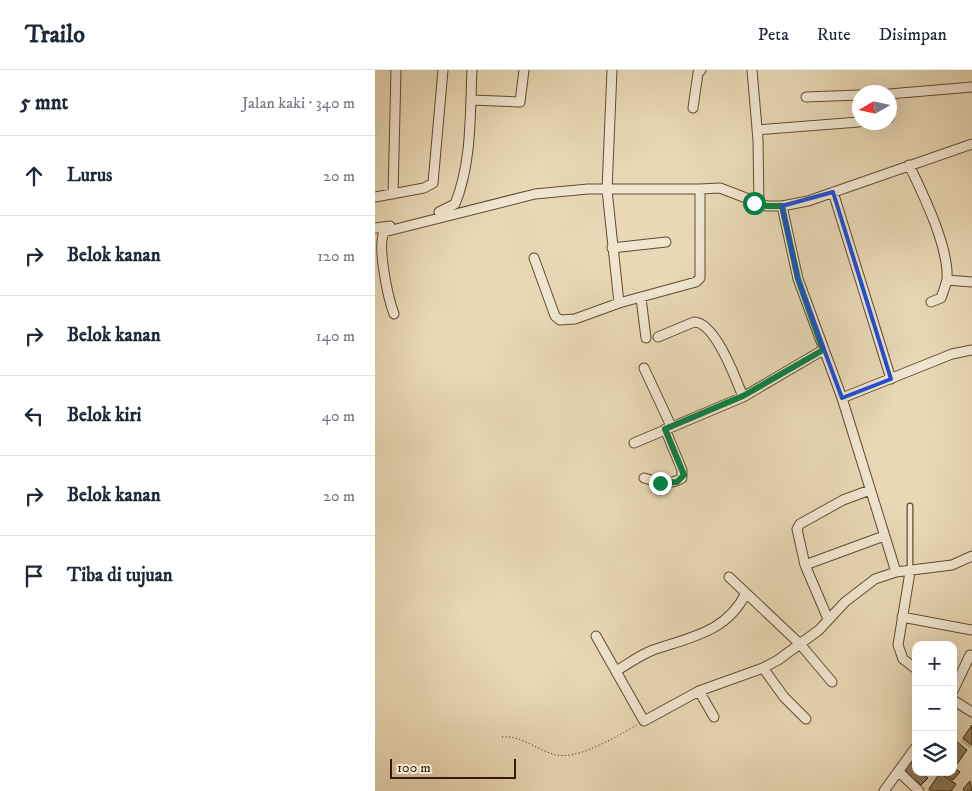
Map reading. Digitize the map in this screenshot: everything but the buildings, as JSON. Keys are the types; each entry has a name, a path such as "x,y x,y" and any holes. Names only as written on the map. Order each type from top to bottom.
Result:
{"street":[{"path":"393,194 396,70"},
{"path":"375,197 429,186 434,179 443,70"},
{"path":"375,228 445,210 455,204 462,189 467,157 472,70"},
{"path":"471,100 520,102 524,70"},
{"path":"612,70 607,190 619,303"},
{"path":"693,108 698,73 701,70"},
{"path":"752,70 757,130 759,205"},
{"path":"897,93 972,88"},
{"path":"806,97 852,95"},
{"path":"757,130 852,123"},
{"path":"394,314 387,294 382,248 384,232 535,194 588,189 720,188 759,205 782,206 808,201 972,144"},
{"path":"909,165 927,203 944,260 947,280 941,298 931,302"},
{"path":"535,258 555,316 560,320 575,319 619,303 696,282 700,278 700,189"},
{"path":"833,192 891,379"},
{"path":"782,206 798,279 842,398 896,572"},
{"path":"612,248 666,242"},
{"path":"947,280 972,282"},
{"path":"641,298 646,338"},
{"path":"658,337 694,322 700,323 717,341 727,356 743,396"},
{"path":"634,443 743,396 823,350"},
{"path":"842,398 957,352 972,350"},
{"path":"644,368 668,427 683,478 677,482 660,483 644,478"},
{"path":"828,619 805,565 797,536 800,524 843,500 870,490"},
{"path":"805,565 884,536"},
{"path":"596,636 644,721 699,691 763,668 819,630 845,602 875,579 896,572 910,572 952,565 972,556"},
{"path":"910,572 898,645 899,653 903,659 912,666"},
{"path":"729,577 800,644 832,682"},
{"path":"616,671 651,651 688,640 726,621 739,609 746,593"},
{"path":"902,617 972,630"},
{"path":"955,686 970,655"},
{"path":"763,668 784,697 807,719"},
{"path":"699,691 714,717"},
{"path":"957,703 972,712"},
{"path":"884,791 912,753"},
{"path":"899,772 919,791"}],"lane":[{"path":"910,506 910,572"}],"path":[{"path":"502,737 517,738 555,755 569,754 606,741 644,721"}],"highlighted area":[{"path":"833,192 891,379 842,398 798,279 782,206"}],"route":[{"path":"660,483 677,482 684,475 665,429 743,396 823,350 798,279 782,206 767,206 754,203"}]}
